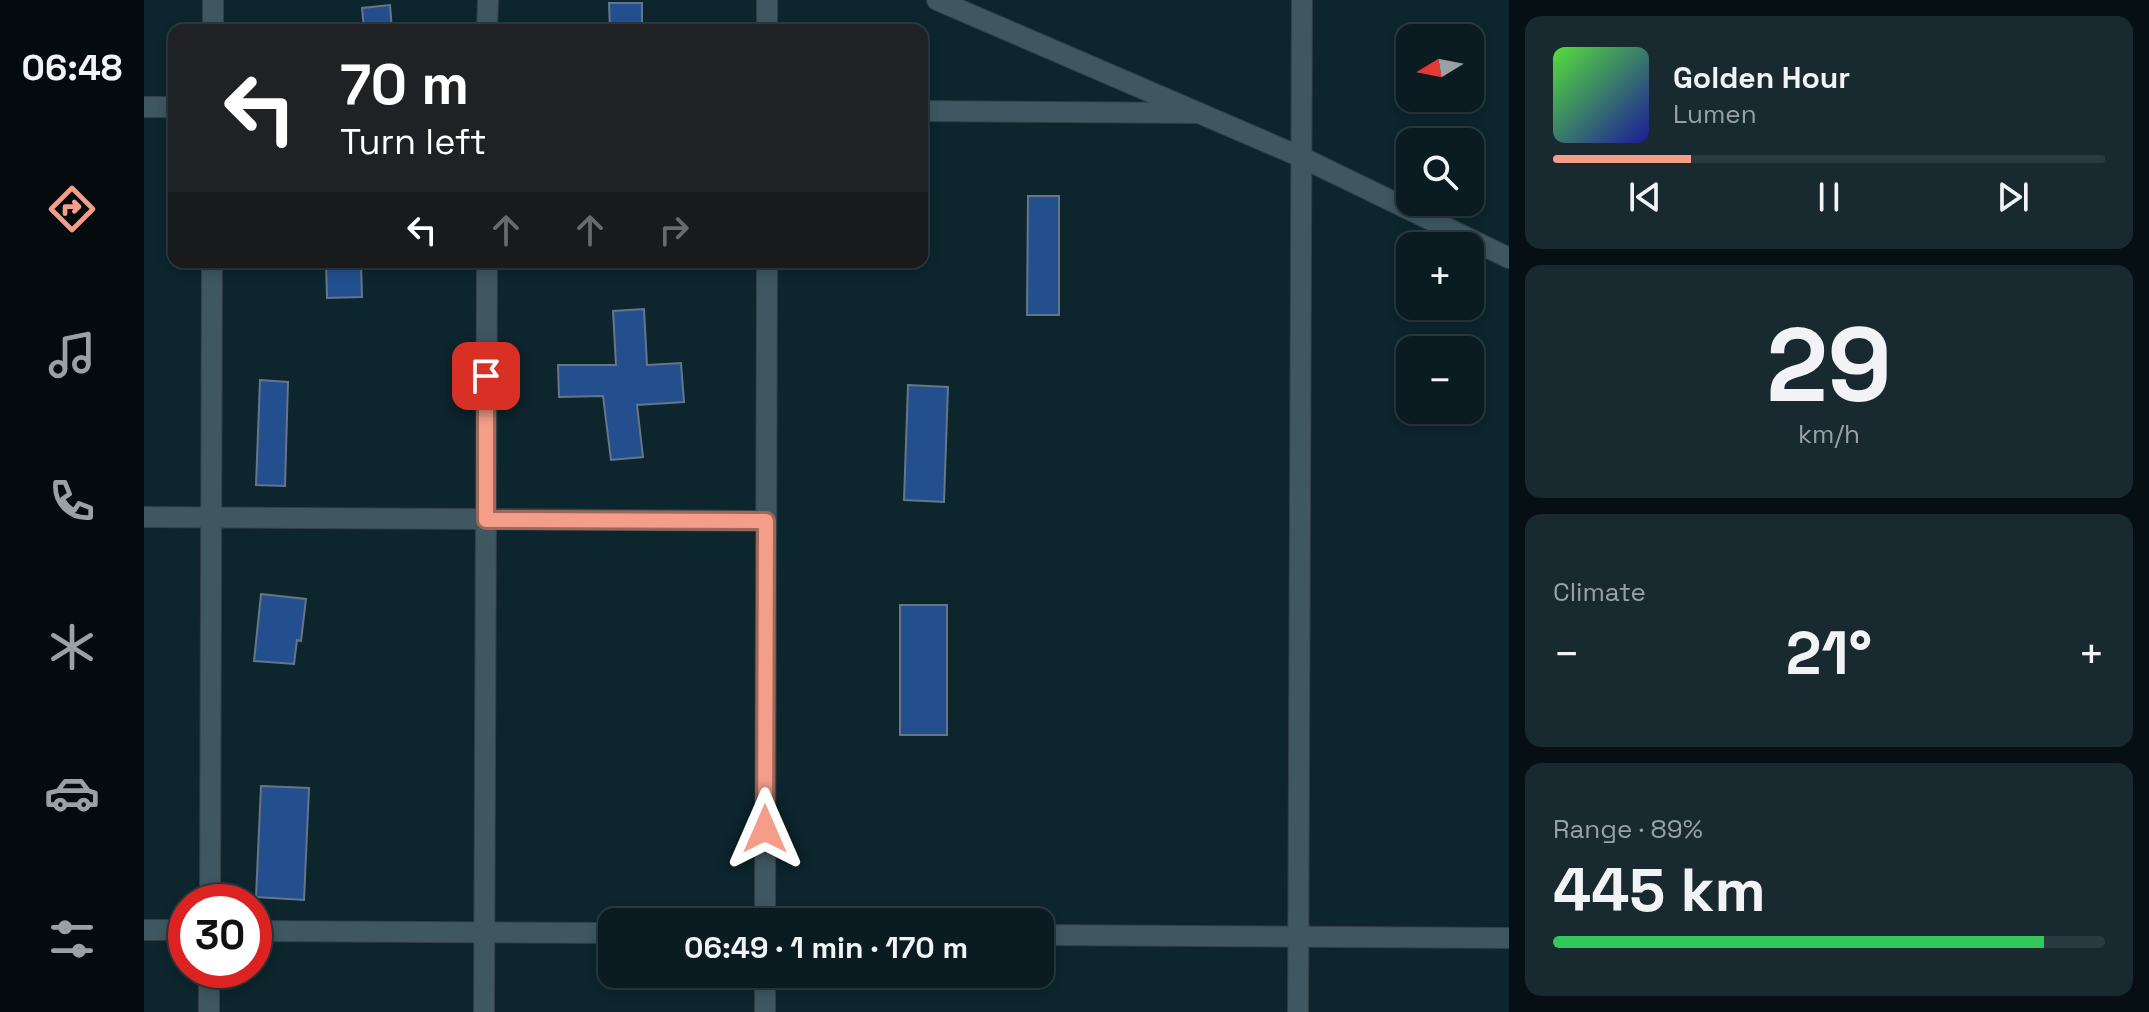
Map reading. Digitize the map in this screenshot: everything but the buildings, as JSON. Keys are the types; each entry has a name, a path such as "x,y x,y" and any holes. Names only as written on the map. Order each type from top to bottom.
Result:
{"street":[{"path":"213,0 213,24"},
{"path":"487,24 488,0"},
{"path":"767,0 767,24"},
{"path":"937,0 1301,157 1509,258"},
{"path":"1298,1012 1302,0"},
{"path":"144,107 168,107"},
{"path":"928,111 1203,113"},
{"path":"210,884 212,268"},
{"path":"484,1012 487,268"},
{"path":"765,908 767,268"},
{"path":"144,517 766,521"},
{"path":"144,930 168,930"},
{"path":"272,931 598,933"},
{"path":"1054,935 1509,938"},
{"path":"209,988 209,1012"},
{"path":"765,988 765,1012"}],"route":[{"path":"486,376 486,520 766,521 765,829"}]}
